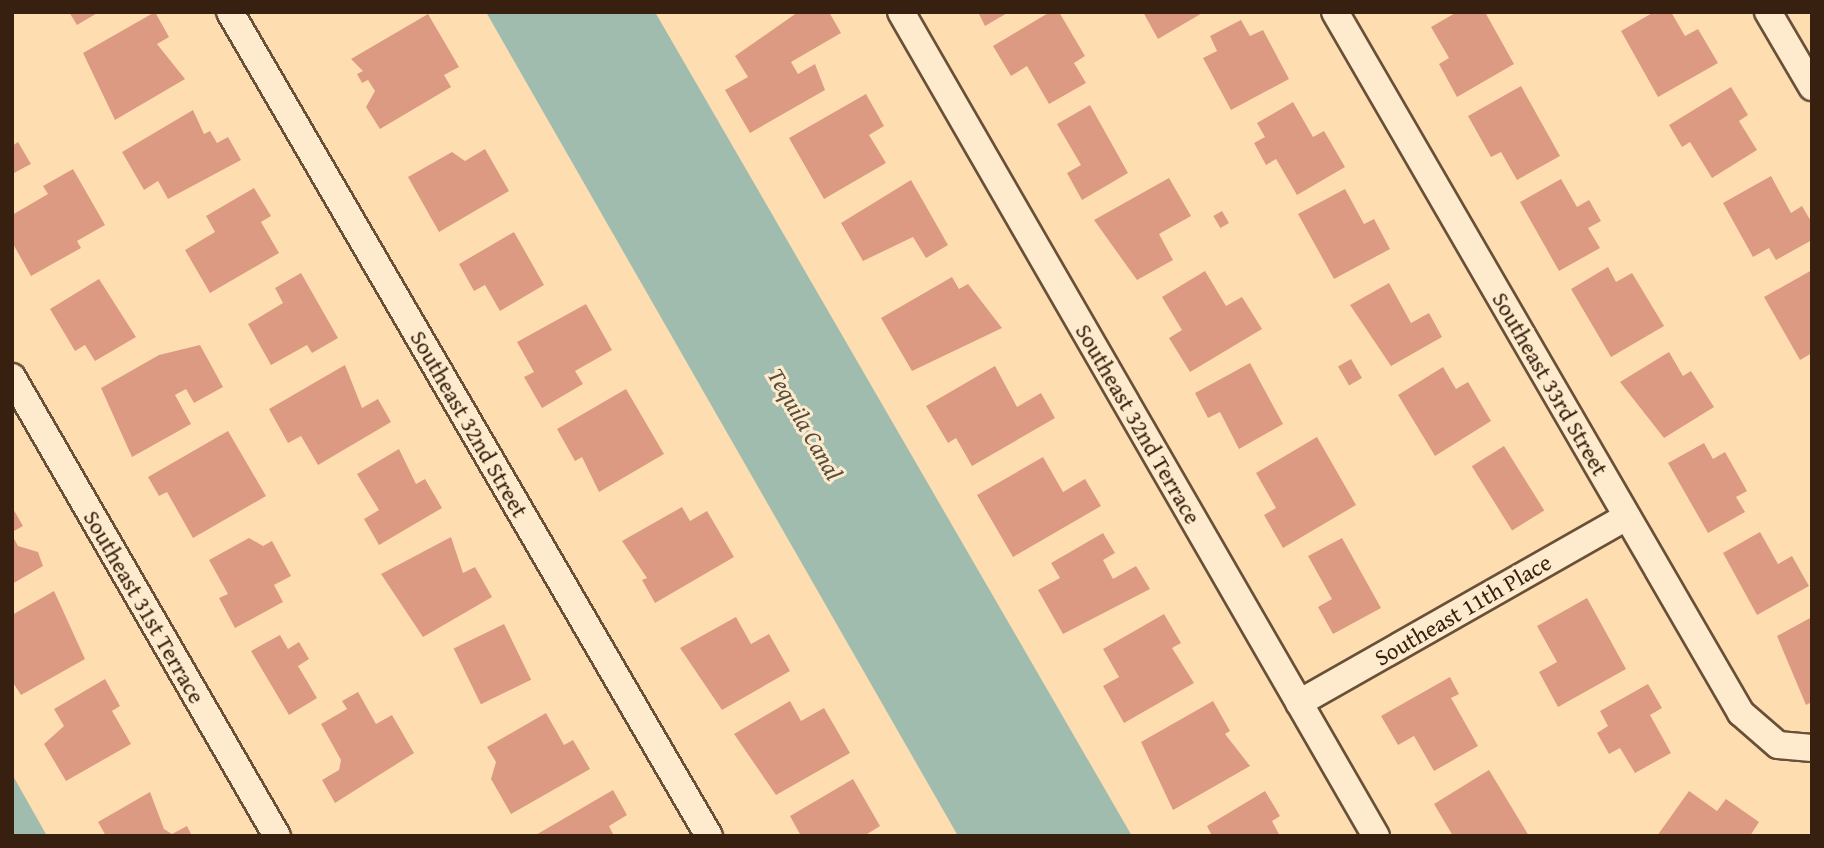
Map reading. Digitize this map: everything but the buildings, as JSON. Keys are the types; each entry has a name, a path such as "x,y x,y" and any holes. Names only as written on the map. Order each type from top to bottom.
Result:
{"street":[{"name":"Southeast 32nd Street","path":"230,12 709,836"},
{"name":"Southeast 32nd Terrace","path":"901,12 1376,836"},
{"name":"Southeast 33rd Street","path":"1335,12 1741,713 1779,745 1812,748"},
{"path":"1768,12 1812,87"},
{"name":"Southeast 31st Terrace","path":"12,377 276,836"},
{"name":"Southeast 11th Place","path":"1299,704 1627,517"}],"water":[{"name":"Tequila Canal","path":"486,12 655,12 1132,836 958,836"},
{"path":"12,774 47,836 12,836"}]}
